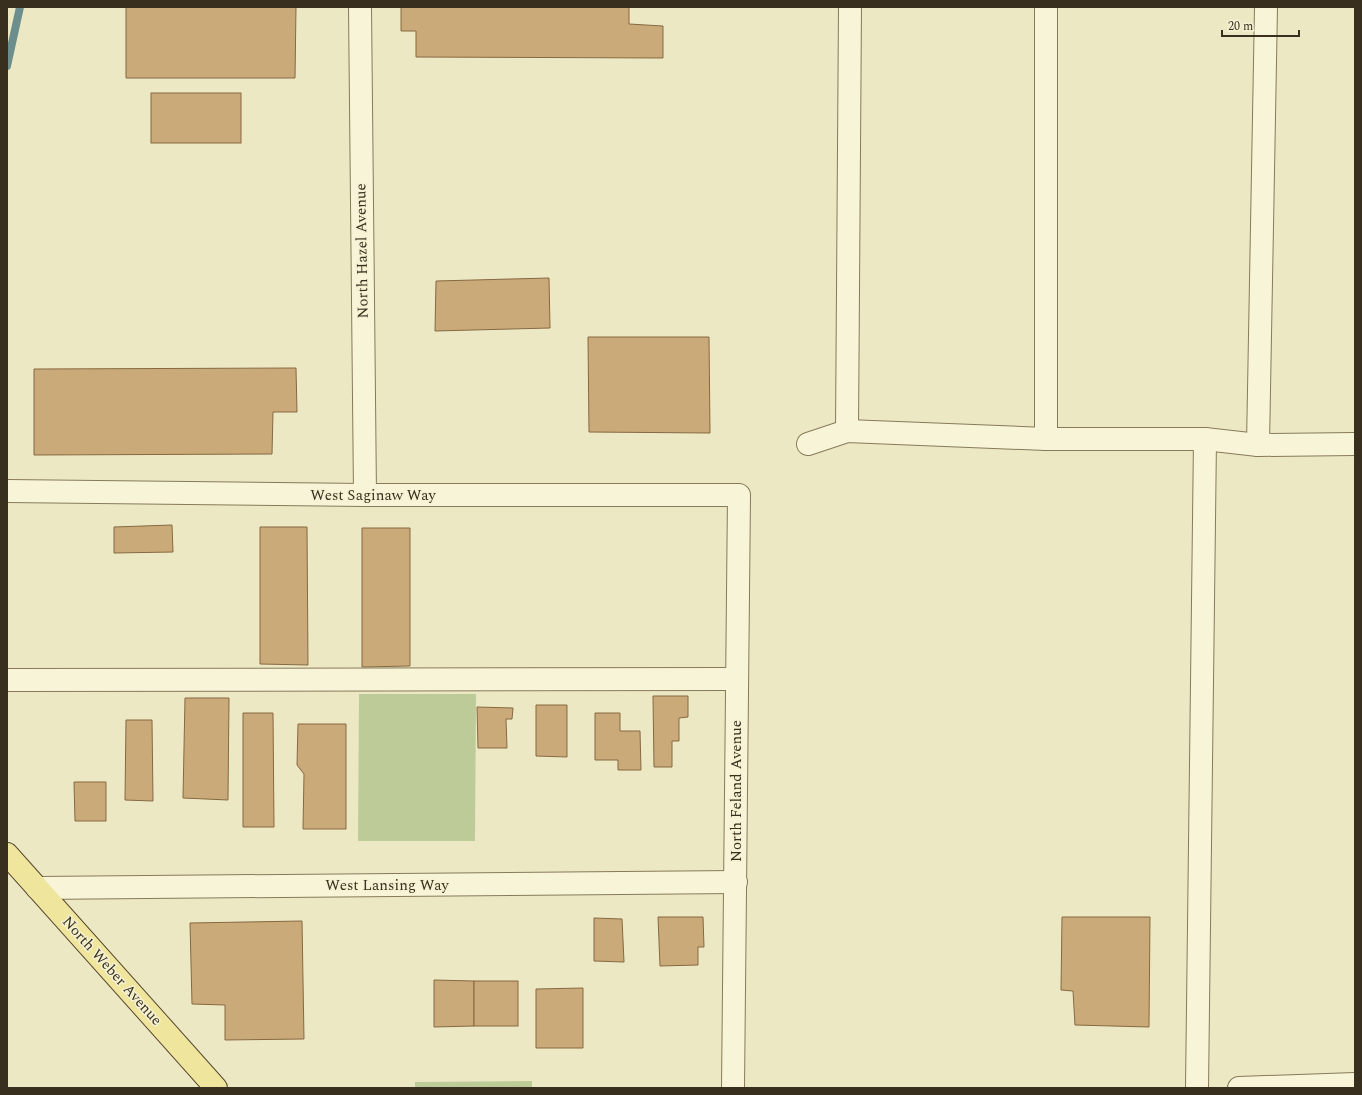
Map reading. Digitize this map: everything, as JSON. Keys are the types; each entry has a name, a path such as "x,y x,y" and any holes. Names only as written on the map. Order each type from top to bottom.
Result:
{"main road":[{"name":"North Weber Avenue","path":"7,854 216,1088"}],"street":[{"name":"North Hazel Avenue","path":"360,7 365,495"},
{"path":"847,431 850,7"},
{"path":"1046,7 1046,440"},
{"path":"1258,445 1266,7"},
{"path":"808,444 847,431 1046,440 1205,440 1258,445 1355,444"},
{"path":"1197,1088 1205,440"},
{"name":"West Saginaw Way","path":"7,491 365,495 739,495"},
{"name":"North Feland Avenue","path":"733,1088 739,495"},
{"path":"7,680 737,679"},
{"name":"West Lansing Way","path":"38,888 736,882"},
{"path":"1238,1088 1355,1084"}],"green space":[{"path":"359,694 476,694 475,841 358,841"},
{"path":"532,1081 532,1088 415,1088 415,1082"}],"building":[{"path":"126,7 296,7 295,78 126,78"},
{"path":"401,7 629,7 629,24 663,26 663,58 416,57 416,31 401,31"},
{"path":"151,93 241,93 241,143 151,143"},
{"path":"549,278 550,328 435,331 436,281"},
{"path":"588,337 709,337 710,433 589,432"},
{"path":"296,368 297,412 273,412 272,454 34,455 34,369"},
{"path":"172,525 173,552 114,553 114,527"},
{"path":"260,527 307,527 308,665 260,664"},
{"path":"362,528 410,528 410,666 362,667"},
{"path":"653,696 688,696 688,717 679,718 679,741 672,741 672,767 654,767"},
{"path":"185,698 229,698 228,800 183,798"},
{"path":"536,705 567,705 567,757 536,756"},
{"path":"477,707 513,708 512,719 506,719 507,748 478,748"},
{"path":"243,713 273,713 274,827 243,827"},
{"path":"595,713 620,713 620,731 640,731 641,770 618,770 618,760 595,760"},
{"path":"126,720 152,720 153,801 125,800"},
{"path":"298,724 346,724 346,829 303,829 304,774 297,765"},
{"path":"74,782 106,782 106,821 75,821"},
{"path":"658,917 703,917 704,947 698,947 698,965 660,966"},
{"path":"1062,917 1150,917 1149,1027 1075,1025 1073,991 1061,990"},
{"path":"594,918 622,919 624,962 594,961"},
{"path":"302,921 304,1039 225,1040 225,1005 192,1004 190,923"},
{"path":"434,980 474,981 474,1026 434,1027"},
{"path":"474,981 518,981 518,1026 474,1026"},
{"path":"583,988 583,1048 536,1048 536,989"}],"waterway":[{"path":"7,66 20,7"}]}
